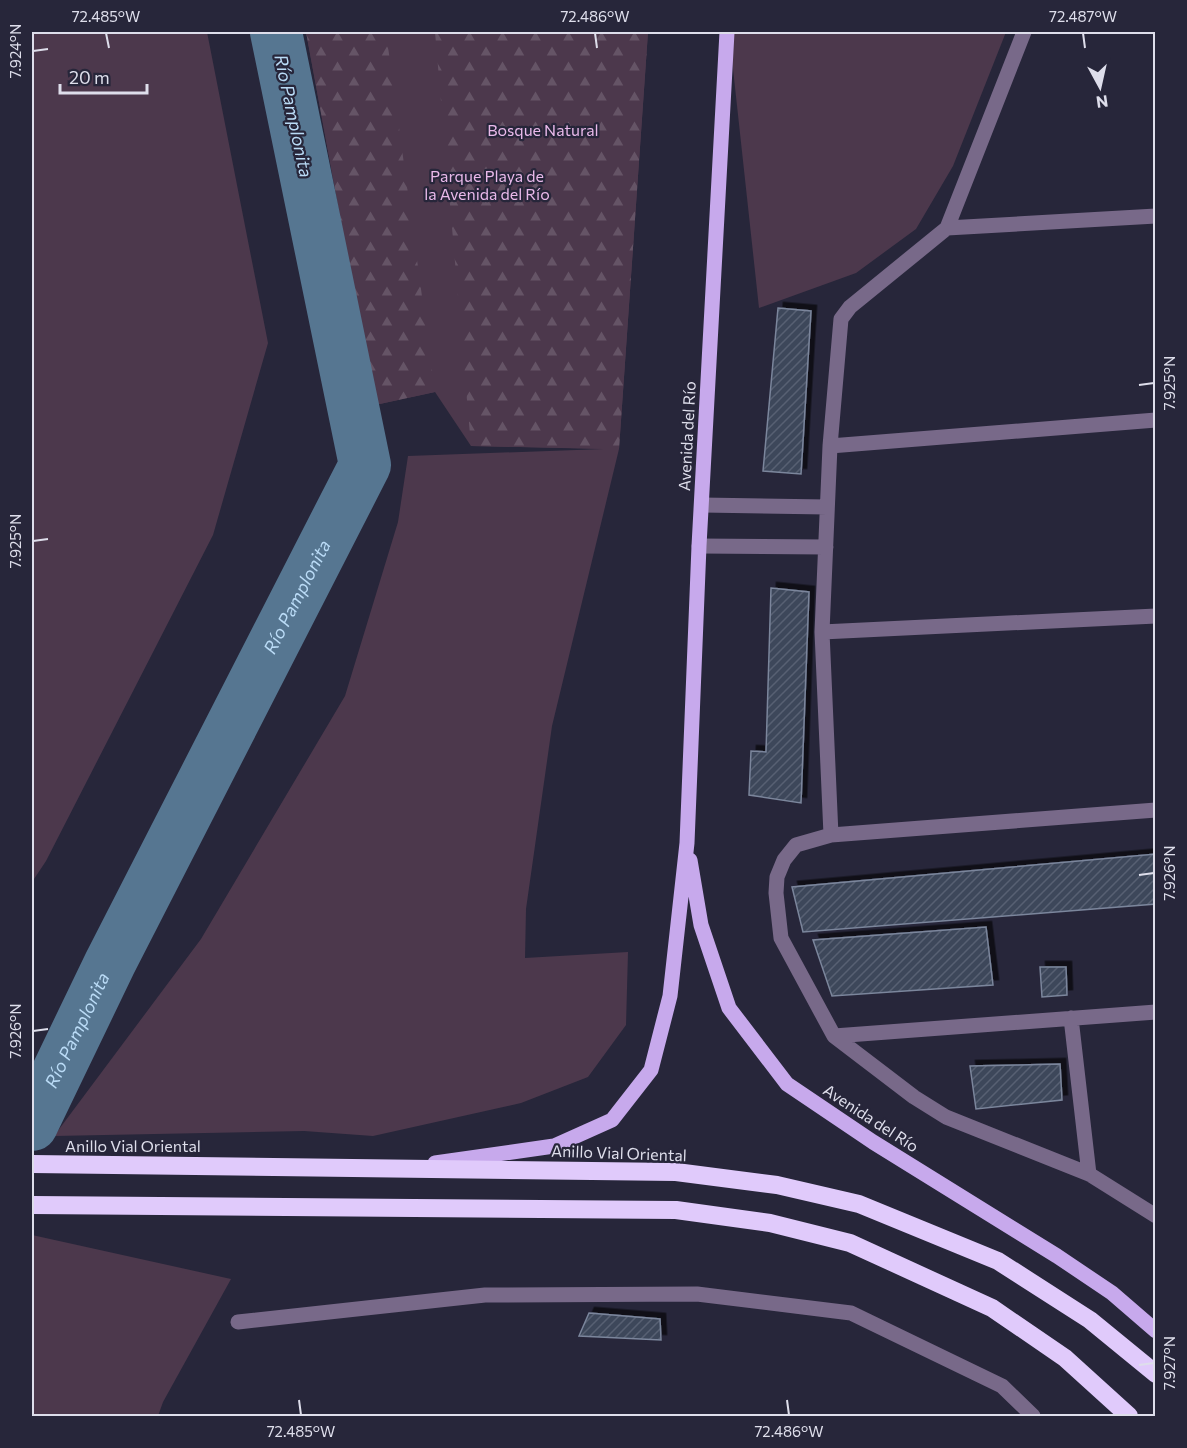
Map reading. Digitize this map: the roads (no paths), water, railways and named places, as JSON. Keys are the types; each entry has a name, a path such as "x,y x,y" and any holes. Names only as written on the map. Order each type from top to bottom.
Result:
{"highway":[{"name":"Anillo Vial Oriental","path":"32,1164 676,1172 777,1185 859,1204 998,1261 1090,1320 1155,1374"},
{"path":"32,1205 676,1210 770,1223 850,1243 992,1308 1065,1358 1129,1416"}],"main road":[{"name":"Avenida del Río","path":"388,1168 554,1146 612,1120 651,1070 670,996 687,843 699,546 727,32"},
{"name":"Avenida del Río","path":"687,843 701,925 729,1008 787,1084 873,1142 1057,1256 1112,1293 1155,1331"}],"street":[{"path":"831,835 822,632 830,446 842,319 850,307 947,228 1024,32"},
{"path":"947,228 1155,216"},
{"path":"830,446 1155,420"},
{"path":"702,505 827,507"},
{"path":"699,546 826,547"},
{"path":"822,632 1155,616"},
{"path":"1155,810 831,835 796,845 784,860 777,877 776,893 780,938 834,1036 914,1097 946,1117 1089,1174 1155,1216"},
{"path":"834,1036 1155,1012"},
{"path":"1071,1018 1089,1174"},
{"path":"238,1322 484,1295 697,1294 851,1313 1002,1386 1033,1416"}],"waterway":[{"name":"Río Pamplonita","path":"32,1125 110,963 365,465 276,32"}],"park label":[{"name":"Bosque Natural","path":"543,130"},
{"name":"Parque Playa de la Avenida del Río","path":"487,185"}]}
